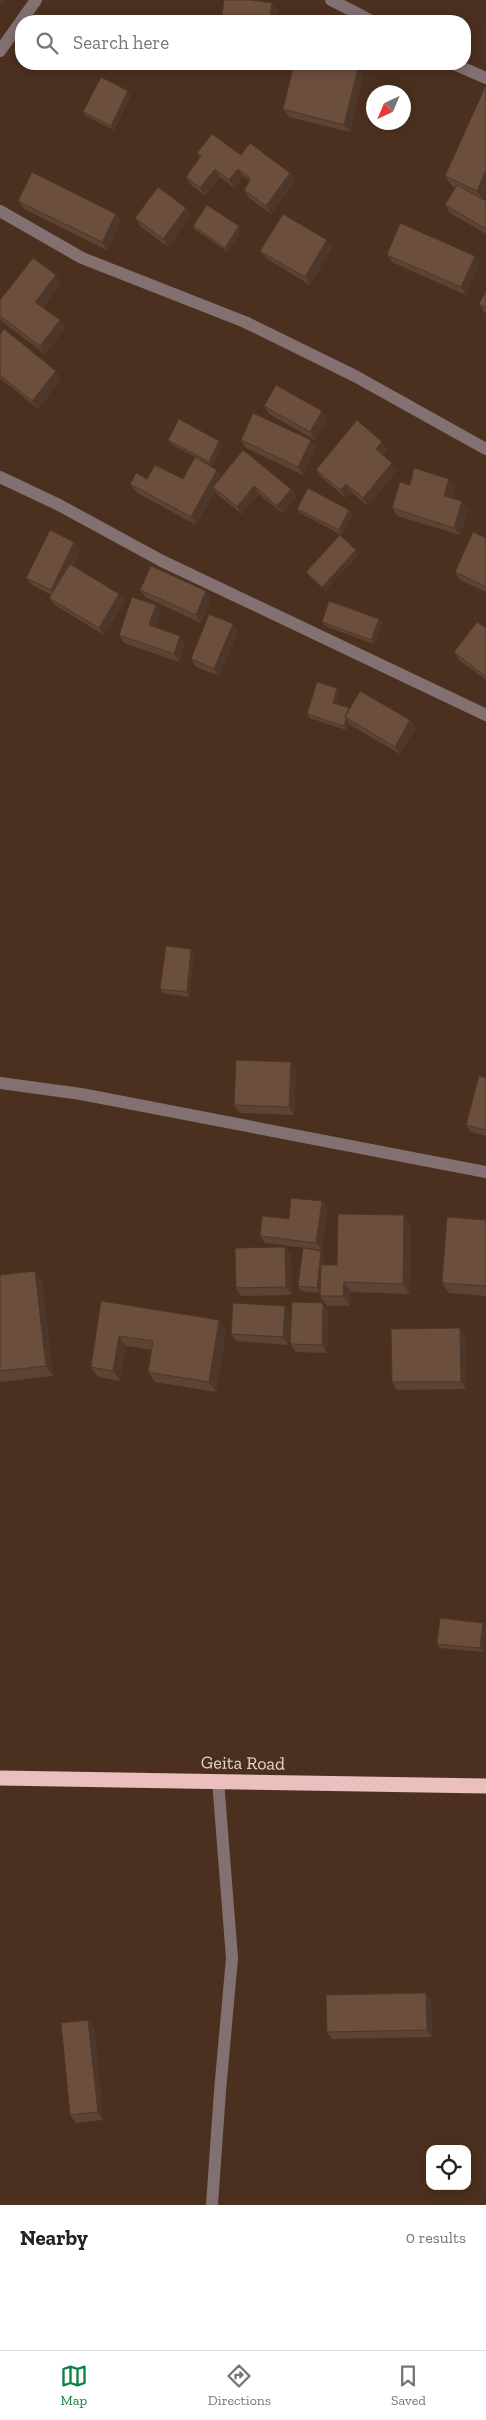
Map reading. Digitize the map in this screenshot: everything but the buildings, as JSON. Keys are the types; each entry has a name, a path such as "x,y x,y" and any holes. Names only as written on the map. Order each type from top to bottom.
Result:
{"highway":[{"name":"Geita Road","path":"0,1778 486,1786"}],"street":[{"path":"25,15 36,0"},
{"path":"332,0 361,15"},
{"path":"0,51 15,30"},
{"path":"468,70 486,78"},
{"path":"0,211 82,258 253,326 355,376 486,449"},
{"path":"0,477 58,505 162,561 486,716"},
{"path":"0,1083 81,1094 486,1172"},
{"path":"212,2205 232,1958 218,1781"}]}
